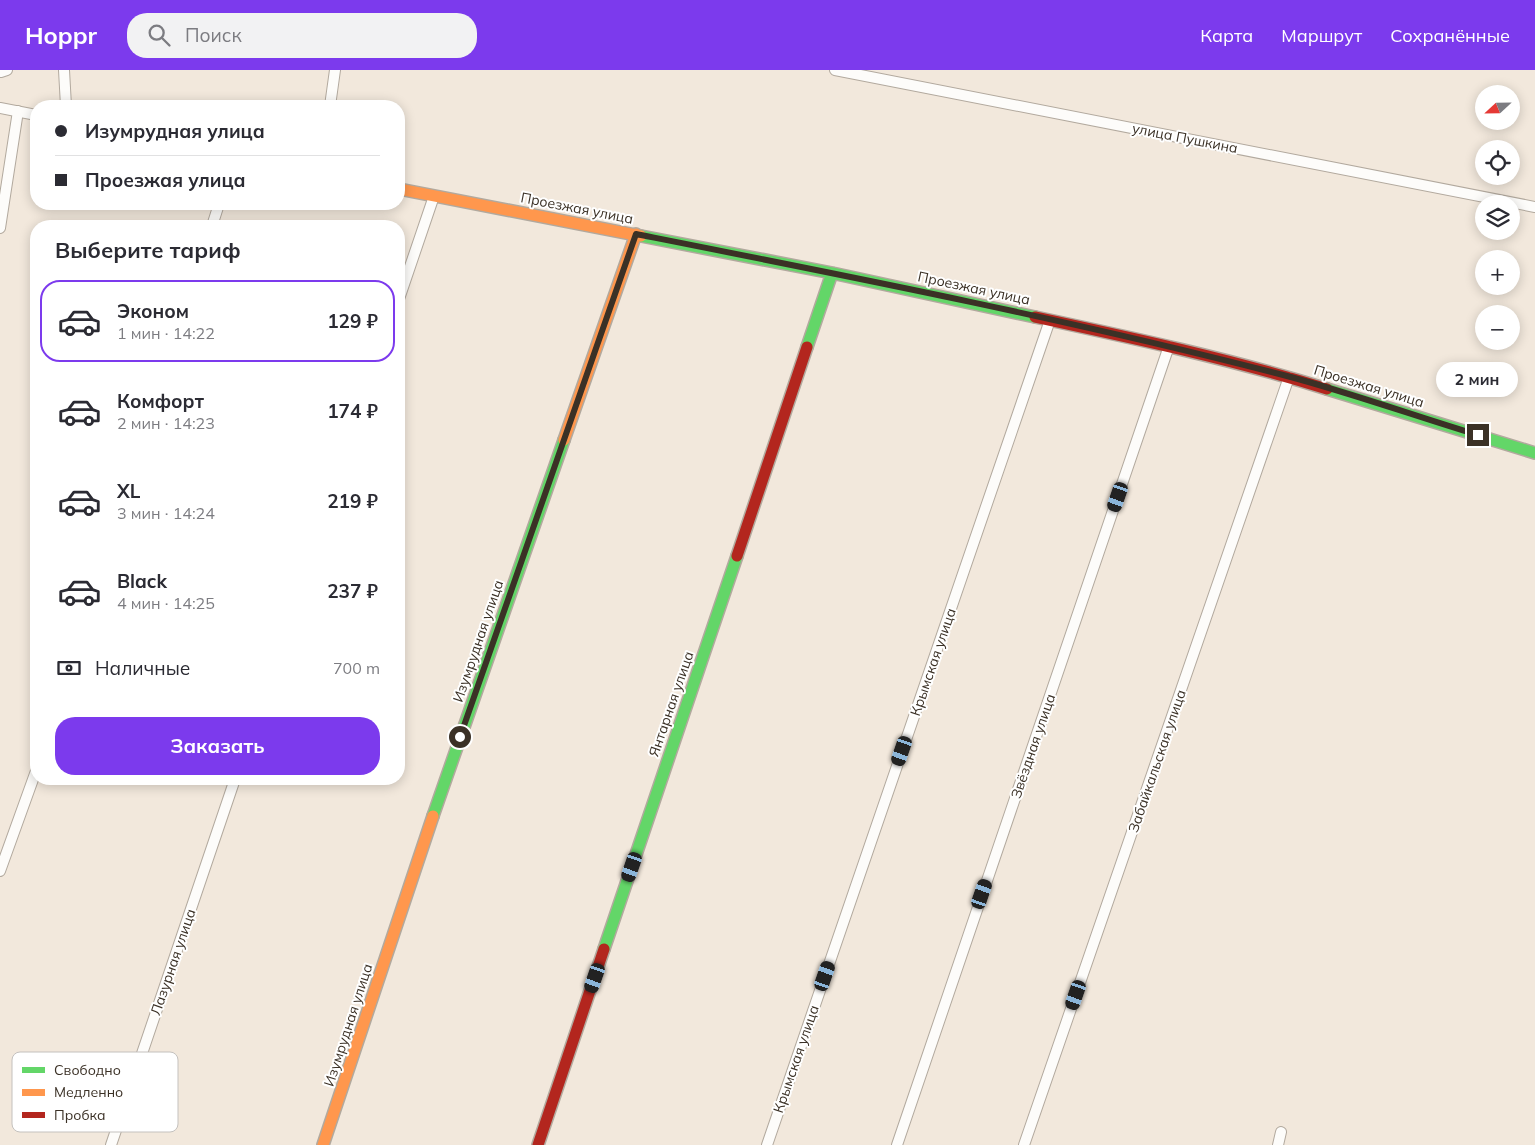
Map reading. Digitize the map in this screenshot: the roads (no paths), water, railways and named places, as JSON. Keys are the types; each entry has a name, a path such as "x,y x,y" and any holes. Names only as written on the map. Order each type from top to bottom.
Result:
{"street":[{"path":"64,70 66,100"},
{"path":"331,100 335,70"},
{"name":"улица Пушкина","path":"836,70 1535,206"},
{"path":"0,108 30,114"},
{"path":"0,228 18,111"},
{"name":"Проезжая улица","path":"405,190 832,273 1169,346 1290,377 1535,453"},
{"path":"405,281 434,196"},
{"name":"Изумрудная улица","path":"323,1145 435,811 636,234"},
{"name":"Янтарная улица","path":"538,1145 832,273"},
{"name":"Крымская улица","path":"766,1145 1050,320"},
{"name":"Звёздная улица","path":"897,1145 1169,346"},
{"name":"Забайкальская улица","path":"1024,1145 1290,377"},
{"path":"0,871 31,785"},
{"name":"Лазурная улица","path":"142,1052 233,785"},
{"name":"Лазурная улица","path":"110,1145 114,1132"},
{"path":"1278,1145 1281,1132"}]}
